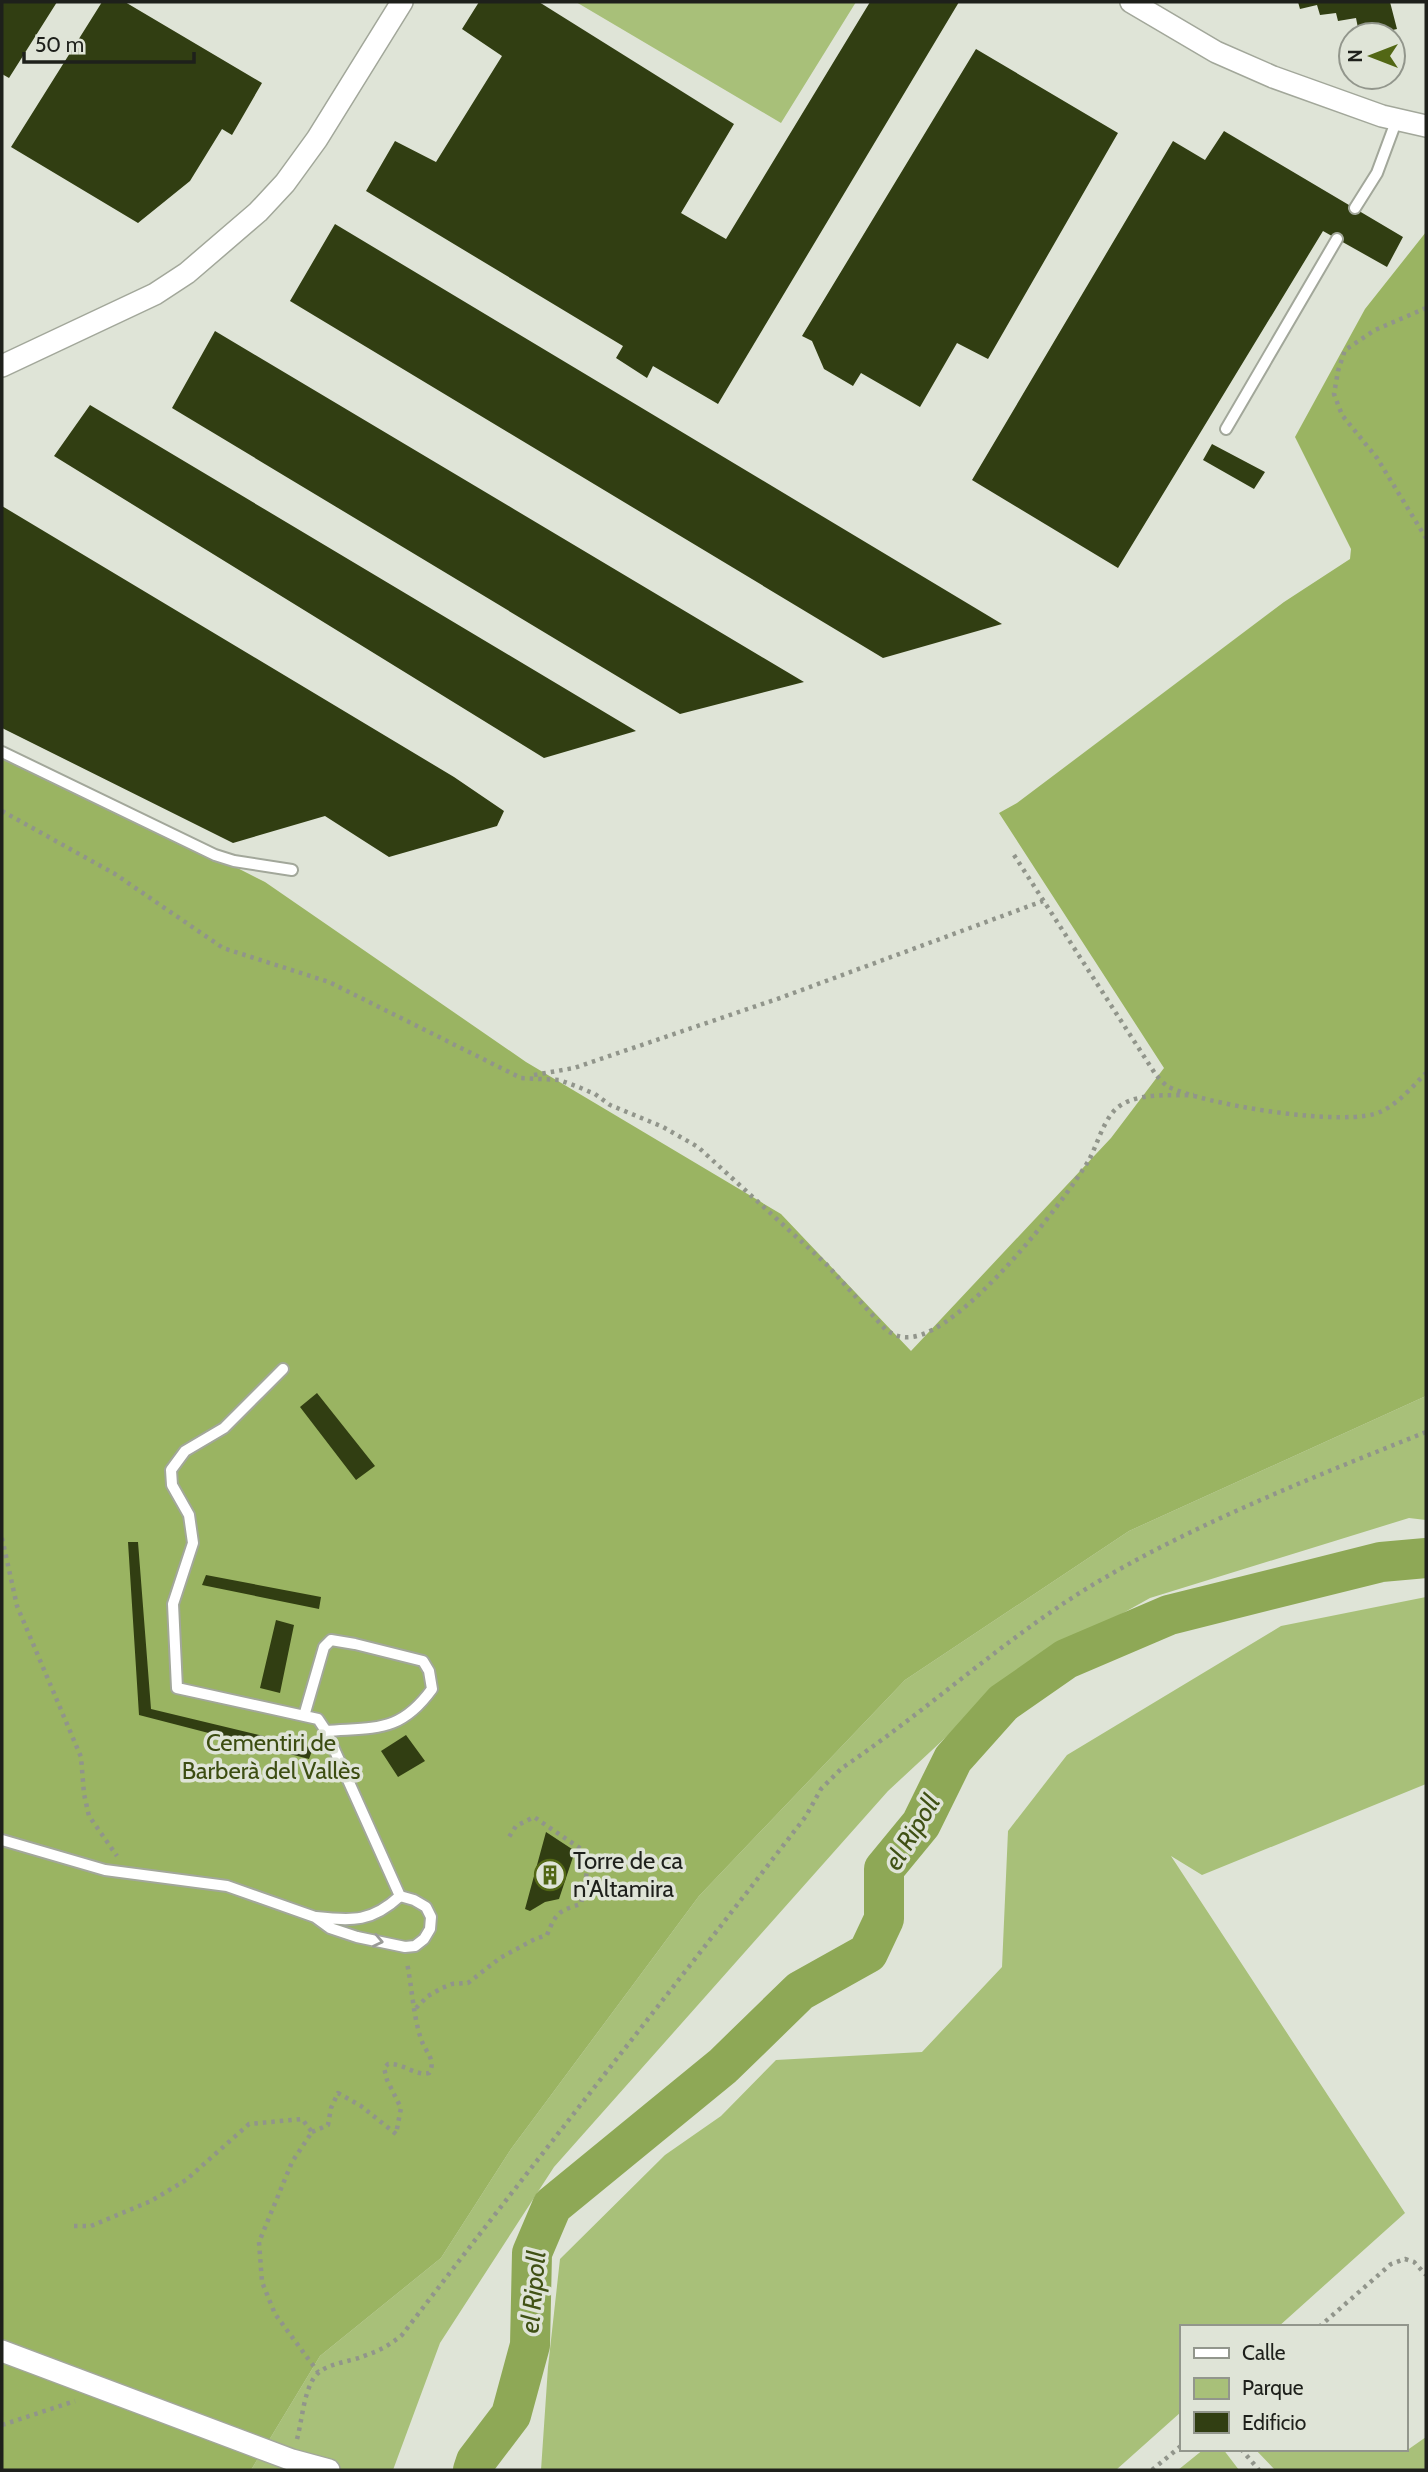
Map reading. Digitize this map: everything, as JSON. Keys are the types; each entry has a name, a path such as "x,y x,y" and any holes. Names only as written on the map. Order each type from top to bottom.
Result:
{"street":[{"path":"2,366 155,294 187,273 258,212 285,183 317,139 402,2"},
{"path":"1131,2 1216,52 1273,77 1396,119 1426,126"},
{"path":"2,348 28,354"},
{"path":"2,2351 292,2460 329,2470"}],"lane":[{"path":"1355,208 1377,173 1396,119"},
{"path":"1226,429 1337,239"},
{"path":"2,752 215,855 234,861 292,870"},
{"path":"283,1369 224,1428 185,1451 171,1470 172,1485 188,1515 193,1543 173,1604 177,1688 318,1719 326,1731 400,1896"},
{"path":"304,1716 324,1647 331,1640 423,1661 429,1671 432,1689 418,1708 391,1725 326,1731"},
{"path":"2,1840 62,1859 130,1874 227,1886 315,1917 372,1917 400,1896"},
{"path":"315,1917 330,1928 357,1937 405,1947 415,1946 424,1939 430,1929 431,1917 426,1908 414,1899 400,1896"}],"path":[{"path":"1426,308 1376,330 1345,350 1334,394 1342,415 1377,458 1426,538"},
{"path":"2,811 115,874 223,948 329,982 521,1078 549,1079 576,1086 595,1094 610,1105 663,1127 698,1147 778,1218 826,1264 886,1330 898,1337 912,1337 940,1326 964,1308 1024,1248 1089,1159 1113,1111 1133,1100 1155,1096 1194,1095"},
{"path":"1014,855 1156,1075 1166,1085 1194,1095 1281,1114 1335,1117 1381,1112 1402,1097 1426,1073"},
{"path":"521,1078 575,1068 779,998 1043,901"},
{"path":"292,2460 308,2393 318,2372 389,2346 402,2335 806,1816 821,1789 842,1768 1042,1619 1135,1561 1338,1467 1426,1432"},
{"path":"2,1538 17,1606 81,1757 89,1816 130,1874"},
{"path":"415,2008 442,1988 452,1983 468,1983 500,1958 547,1935 554,1917 561,1911 581,1904 590,1855 534,1817 516,1826 509,1837"},
{"path":"318,2372 275,2314 262,2282 259,2242 292,2162 312,2132 328,2124 338,2093 361,2106 396,2134 401,2108 384,2068 387,2064 398,2064 422,2075 429,2074 432,2059 421,2040 405,1947"},
{"path":"74,2226 91,2226 152,2201 186,2180 249,2124 302,2119 312,2132"},
{"path":"1320,2325 1391,2264 1405,2259 1414,2262 1426,2274"},
{"path":"2,2425 77,2400"},
{"path":"1152,2470 1180,2447"},
{"path":"1243,2451 1259,2470"}],"green space":[{"path":"576,2 856,2 781,123"},
{"name":"Cementiri de Barberà del Vallès","path":"1426,232 1426,1396 1129,1531 905,1680 699,1896 511,2149 441,2258 320,2356 251,2470 2,2470 2,748 265,882 526,1062 781,1214 911,1351 1111,1138 1164,1068 999,813 1017,803 1284,602 1350,559 1351,549 1295,437 1365,309"},
{"path":"1426,1396 1426,1520 1409,1518 1150,1598 1014,1674 888,1791 554,2167 440,2343 393,2470 251,2470 320,2356 441,2258 511,2149 699,1896 905,1680 1129,1531"},
{"path":"1426,1597 1426,1784 1202,1875 1171,1856 1405,2213 1280,2325 1180,2325 1180,2413 1116,2470 541,2470 548,2367 560,2259 665,2155 721,2116 776,2060 922,2052 1002,1967 1008,1831 1067,1755 1281,1626"},
{"path":"1426,2437 1426,2470 1275,2470 1257,2451 1407,2451"},
{"path":"1202,2451 1225,2451 1239,2470 1178,2470"}],"building":[{"path":"2,2 57,2 9,78 2,74"},
{"path":"102,2 125,2 262,83 232,135 222,129 190,181 138,223 11,147"},
{"path":"479,2 539,2 734,124 681,213 726,239 870,2 959,2 718,404 653,366 647,378 616,358 623,346 366,191 395,141 436,162 502,56 462,29"},
{"path":"1298,2 1390,2 1395,21 1357,21 1356,18 1338,21 1336,13 1320,15 1317,5 1300,9"},
{"path":"976,49 1118,133 988,359 957,343 920,407 861,373 853,386 824,369 812,341 802,336"},
{"path":"1224,131 1403,237 1387,267 1323,231 1118,568 972,480 1173,141 1205,160"},
{"path":"335,224 1002,624 883,658 290,301"},
{"path":"215,331 804,682 680,714 172,408"},
{"path":"90,405 636,731 544,758 54,456"},
{"path":"1212,444 1265,472 1254,489 1203,460"},
{"path":"2,506 454,777 504,811 497,826 389,857 325,816 233,843 2,728"},
{"path":"317,1393 375,1466 356,1480 300,1407"},
{"path":"128,1542 138,1542 151,1709 313,1748 309,1759 139,1715"},
{"path":"206,1575 321,1597 319,1609 202,1585"},
{"path":"276,1620 294,1625 280,1693 260,1688"},
{"path":"406,1735 425,1761 398,1777 381,1751"},
{"name":"Torre de ca n'Altamira","path":"546,1832 575,1851 559,1899 545,1902 530,1911 525,1909"}],"waterway":[{"name":"el Ripoll","path":"473,2470 476,2461 511,2415 530,2345 532,2253 552,2206 723,2066 800,1991 868,1953 884,1919 884,1869 921,1824 953,1759 1003,1703 1066,1659 1169,1615 1381,1562 1426,1558"}],"place":[{"name":"Torre de ca n'Altamira","path":"550,1875"}]}
